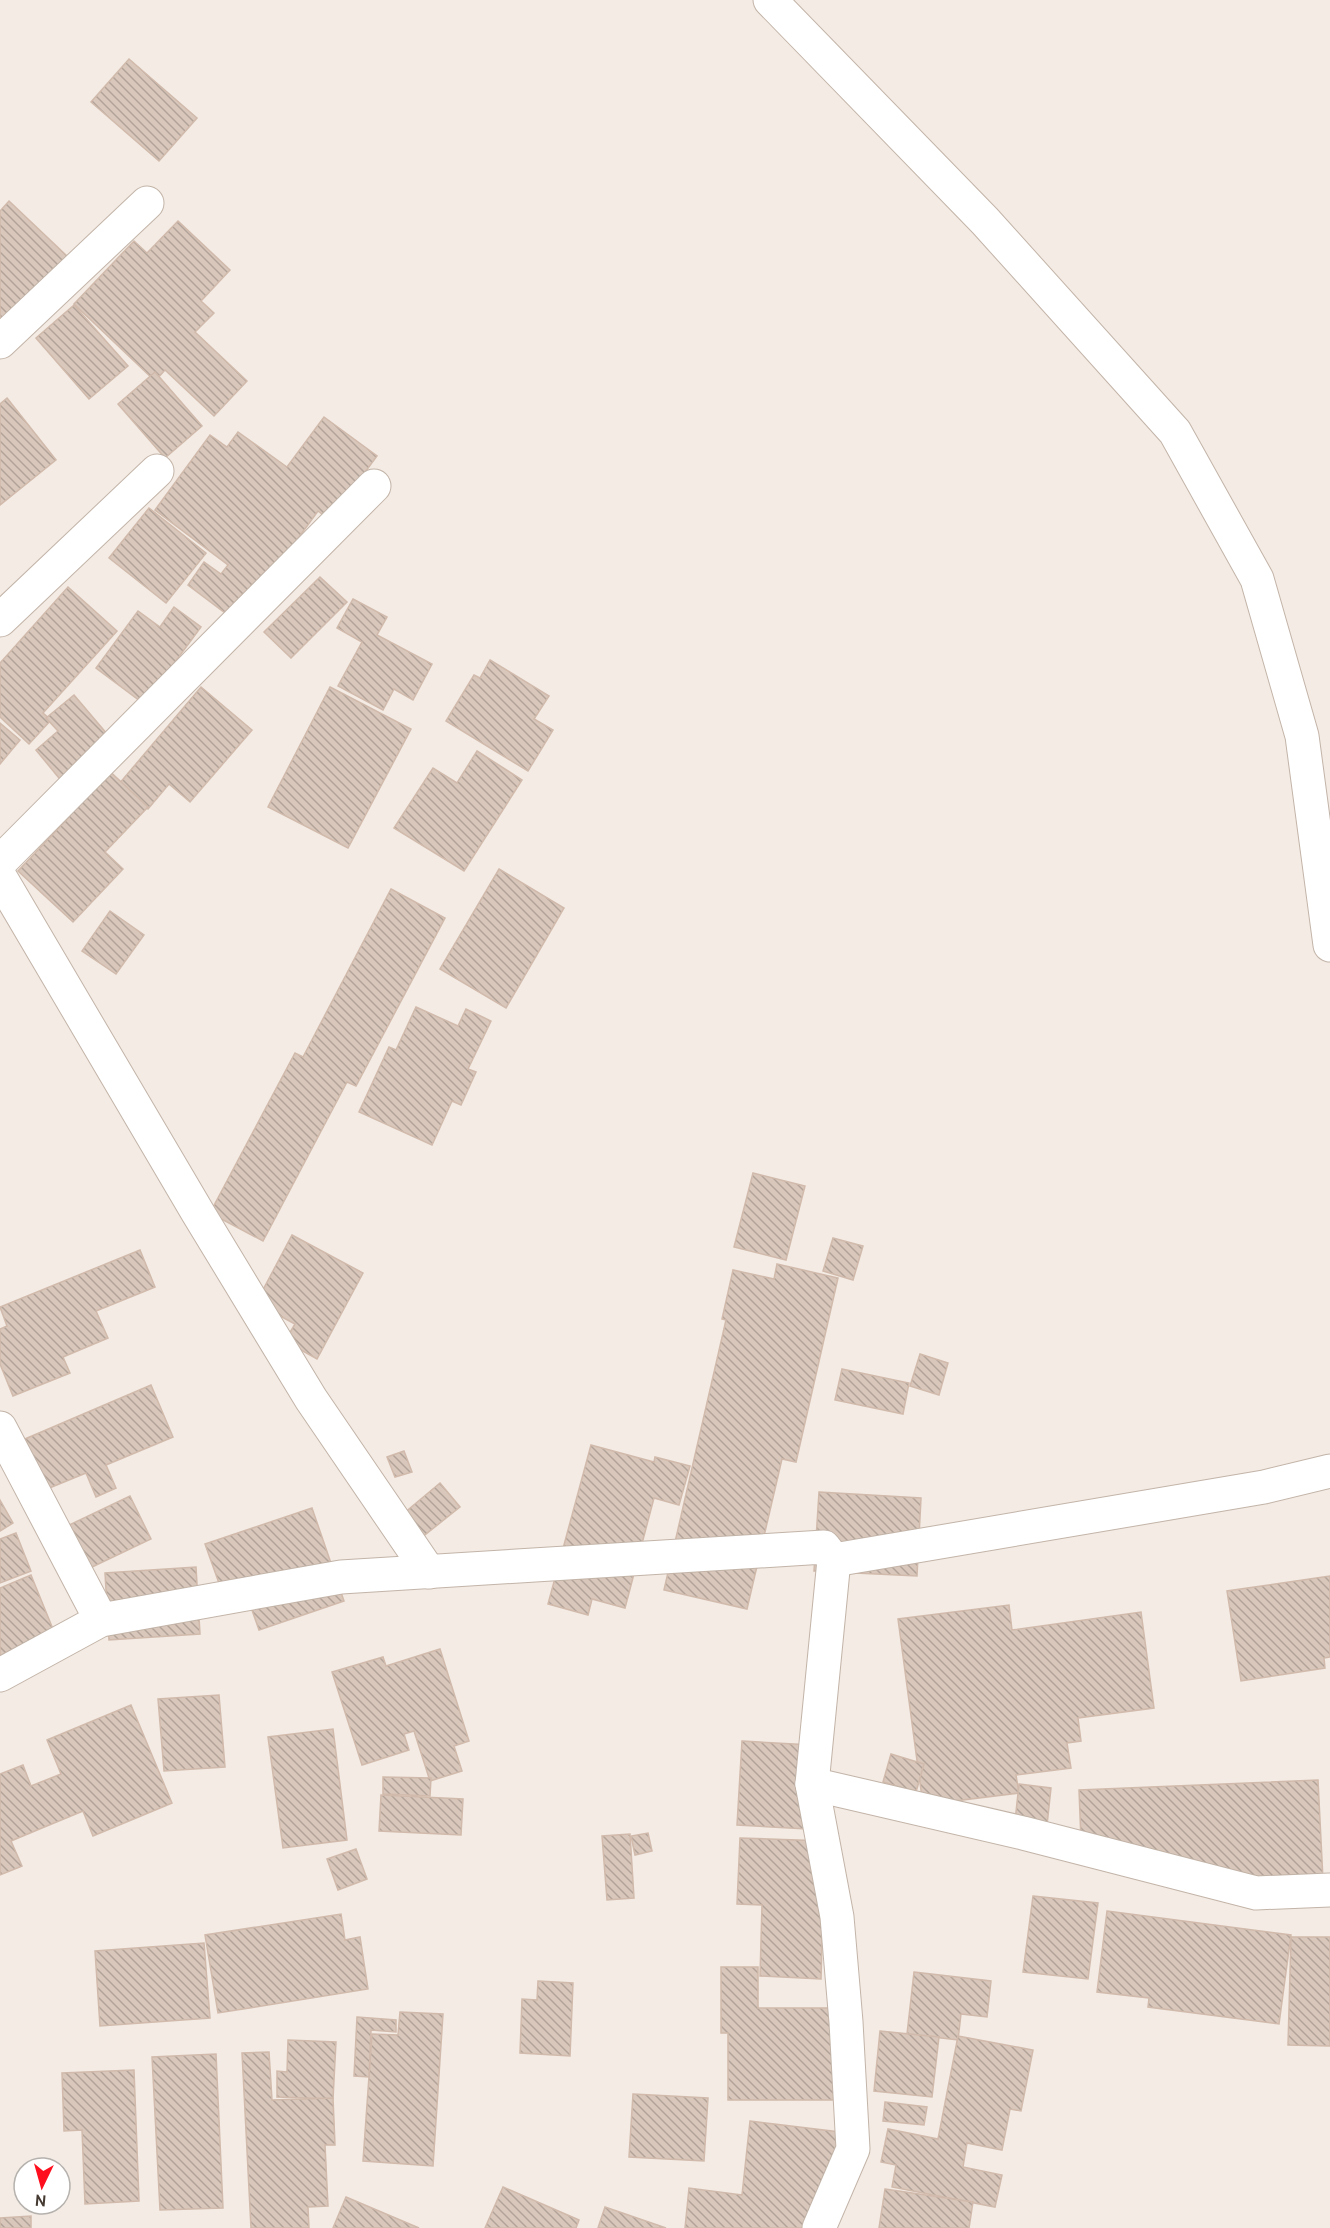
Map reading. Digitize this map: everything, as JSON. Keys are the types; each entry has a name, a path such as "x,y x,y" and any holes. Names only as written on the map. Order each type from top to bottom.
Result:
{"street":[{"path":"770,0 985,221 1174,432 1257,579 1302,736 1330,945"},
{"path":"0,342 147,203"},
{"path":"0,620 157,471"},
{"path":"0,862 374,486"},
{"path":"0,877 198,1213 311,1399 429,1572"},
{"path":"0,1428 101,1620"},
{"path":"834,1560 1264,1487 1330,1471"},
{"path":"0,1676 101,1620 340,1577 824,1547 834,1560 812,1784 837,1917 853,2149 819,2228"},
{"path":"812,1784 1023,1833 1256,1893 1330,1890"}],"building":[{"path":"129,59 197,118 159,161 91,102"},
{"path":"9,201 67,256 0,328 0,211"},
{"path":"178,221 230,270 201,301 214,313 195,332 247,381 214,416 165,370 155,381 74,304 134,241 147,253"},
{"path":"74,305 128,366 89,399 36,338"},
{"path":"155,372 202,426 165,458 118,404"},
{"path":"7,398 56,460 0,505 0,404"},
{"path":"324,417 377,456 330,520 318,511 237,622 188,585 204,562 221,574 228,565 155,510 210,435 227,447 238,432 287,467"},
{"path":"149,508 206,553 166,603 109,558"},
{"path":"320,577 347,602 291,658 264,632"},
{"path":"68,587 117,631 43,713 51,720 29,744 0,717 0,663"},
{"path":"353,599 387,617 377,635 432,664 413,700 394,689 383,710 338,686 362,642 337,628"},
{"path":"174,607 201,627 144,704 96,668 138,611 160,627"},
{"path":"490,660 549,696 534,719 553,730 528,771 446,721 474,675 480,678"},
{"path":"201,687 252,730 190,802 169,784 148,809 119,784"},
{"path":"330,687 411,729 348,848 268,807"},
{"path":"74,695 113,741 63,783 36,750 58,731 46,718"},
{"path":"0,723 20,740 0,764"},
{"path":"477,751 522,780 464,871 394,828 433,768 457,783"},
{"path":"102,764 148,807 105,852 123,869 73,922 18,871 69,817 60,808"},
{"path":"499,869 564,908 506,1008 440,969"},
{"path":"391,889 445,918 356,1086 347,1082 263,1241 210,1213 295,1053 303,1057"},
{"path":"110,911 144,935 116,974 82,951"},
{"path":"416,1007 458,1026 466,1009 491,1021 468,1069 476,1072 461,1105 452,1101 432,1145 359,1112 389,1047 396,1050"},
{"path":"753,1173 805,1186 786,1260 734,1247"},
{"path":"292,1235 363,1273 317,1359 285,1341 295,1324 256,1303"},
{"path":"833,1238 863,1246 853,1280 823,1271"},
{"path":"140,1250 155,1287 96,1311 108,1338 63,1357 70,1373 13,1396 0,1364 0,1329 7,1326 0,1307"},
{"path":"777,1264 838,1278 796,1462 782,1459 747,1609 664,1590 726,1320 722,1319 733,1270 774,1279"},
{"path":"920,1354 948,1363 939,1395 910,1386"},
{"path":"842,1369 909,1383 903,1414 835,1400"},
{"path":"151,1385 173,1437 106,1465 116,1488 96,1497 86,1473 47,1489 25,1439"},
{"path":"591,1445 654,1462 655,1457 690,1466 679,1505 654,1498 625,1608 592,1599 588,1615 548,1604"},
{"path":"404,1451 412,1472 395,1477 387,1457"},
{"path":"440,1483 460,1507 416,1542 397,1519"},
{"path":"819,1492 921,1498 917,1576 814,1571"},
{"path":"130,1496 151,1539 88,1569 67,1526"},
{"path":"0,1500 13,1523 0,1531"},
{"path":"312,1508 344,1601 259,1630 246,1593 225,1600 205,1544"},
{"path":"16,1533 31,1571 0,1583 0,1539"},
{"path":"196,1567 200,1634 109,1640 105,1573"},
{"path":"31,1575 55,1634 0,1657 0,1588"},
{"path":"1330,1576 1330,1657 1324,1658 1325,1668 1241,1681 1227,1591"},
{"path":"1009,1605 1012,1630 1141,1612 1154,1708 1078,1718 1081,1741 1067,1743 1071,1768 1016,1775 1019,1793 923,1805 898,1619"},
{"path":"440,1649 469,1741 454,1746 462,1771 430,1781 414,1731 404,1734 409,1750 362,1765 332,1672 383,1657 386,1666"},
{"path":"219,1695 225,1767 164,1771 158,1699"},
{"path":"131,1705 172,1803 93,1836 83,1811 42,1828 11,1841 22,1866 0,1875 0,1774 23,1765 31,1786 61,1774 47,1740"},
{"path":"333,1729 347,1840 283,1848 268,1737"},
{"path":"742,1741 830,1746 825,1830 737,1825"},
{"path":"891,1754 924,1764 916,1792 883,1782"},
{"path":"383,1777 431,1778 430,1796 383,1794"},
{"path":"1318,1780 1323,1880 1135,1877 1134,1863 1082,1865 1079,1790"},
{"path":"1019,1784 1051,1788 1045,1844 1013,1840"},
{"path":"381,1795 463,1799 461,1835 379,1831"},
{"path":"648,1833 652,1851 635,1855 631,1836"},
{"path":"630,1834 634,1898 607,1900 602,1836"},
{"path":"740,1838 825,1841 821,1979 760,1976 762,1905 737,1904"},
{"path":"356,1849 367,1879 338,1890 327,1859"},
{"path":"1033,1896 1098,1903 1088,1979 1023,1972"},
{"path":"1107,1911 1291,1935 1279,2024 1148,2007 1149,1998 1097,1992"},
{"path":"341,1914 345,1940 360,1937 368,1989 218,2013 205,1935"},
{"path":"1291,1937 1330,1937 1330,2046 1288,2045"},
{"path":"204,1943 210,2018 100,2026 95,1951"},
{"path":"721,1967 758,1967 758,2008 846,2008 845,2100 728,2100 728,2033 721,2033"},
{"path":"914,1972 991,1981 987,2017 961,2014 958,2040 907,2034"},
{"path":"538,1981 573,1983 570,2056 520,2053 522,1999 537,2000"},
{"path":"400,2012 443,2014 433,2166 363,2161 372,2034 398,2035"},
{"path":"357,2017 396,2020 396,2032 371,2030 369,2077 354,2076"},
{"path":"880,2031 939,2037 932,2097 874,2091"},
{"path":"958,2036 1033,2050 1021,2111 1010,2109 1002,2150 967,2143 963,2167 1002,2175 995,2207 892,2187 896,2165 881,2162 888,2129 938,2139"},
{"path":"288,2040 336,2042 333,2099 277,2097 277,2071 287,2072"},
{"path":"269,2052 272,2100 333,2098 335,2145 325,2145 328,2206 308,2207 309,2228 251,2228 242,2053"},
{"path":"216,2054 223,2208 160,2210 152,2057"},
{"path":"134,2070 139,2201 85,2204 82,2130 64,2131 62,2073"},
{"path":"633,2094 708,2098 704,2161 629,2157"},
{"path":"885,2102 927,2107 924,2125 883,2121"},
{"path":"750,2121 848,2133 837,2228 685,2228 689,2188 742,2195"},
{"path":"503,2187 579,2220 576,2228 485,2228"},
{"path":"885,2189 973,2202 969,2228 879,2228"},
{"path":"346,2197 419,2228 333,2228"},
{"path":"605,2207 666,2228 598,2228"},
{"path":"31,2216 31,2228 0,2228 0,2218"}]}
